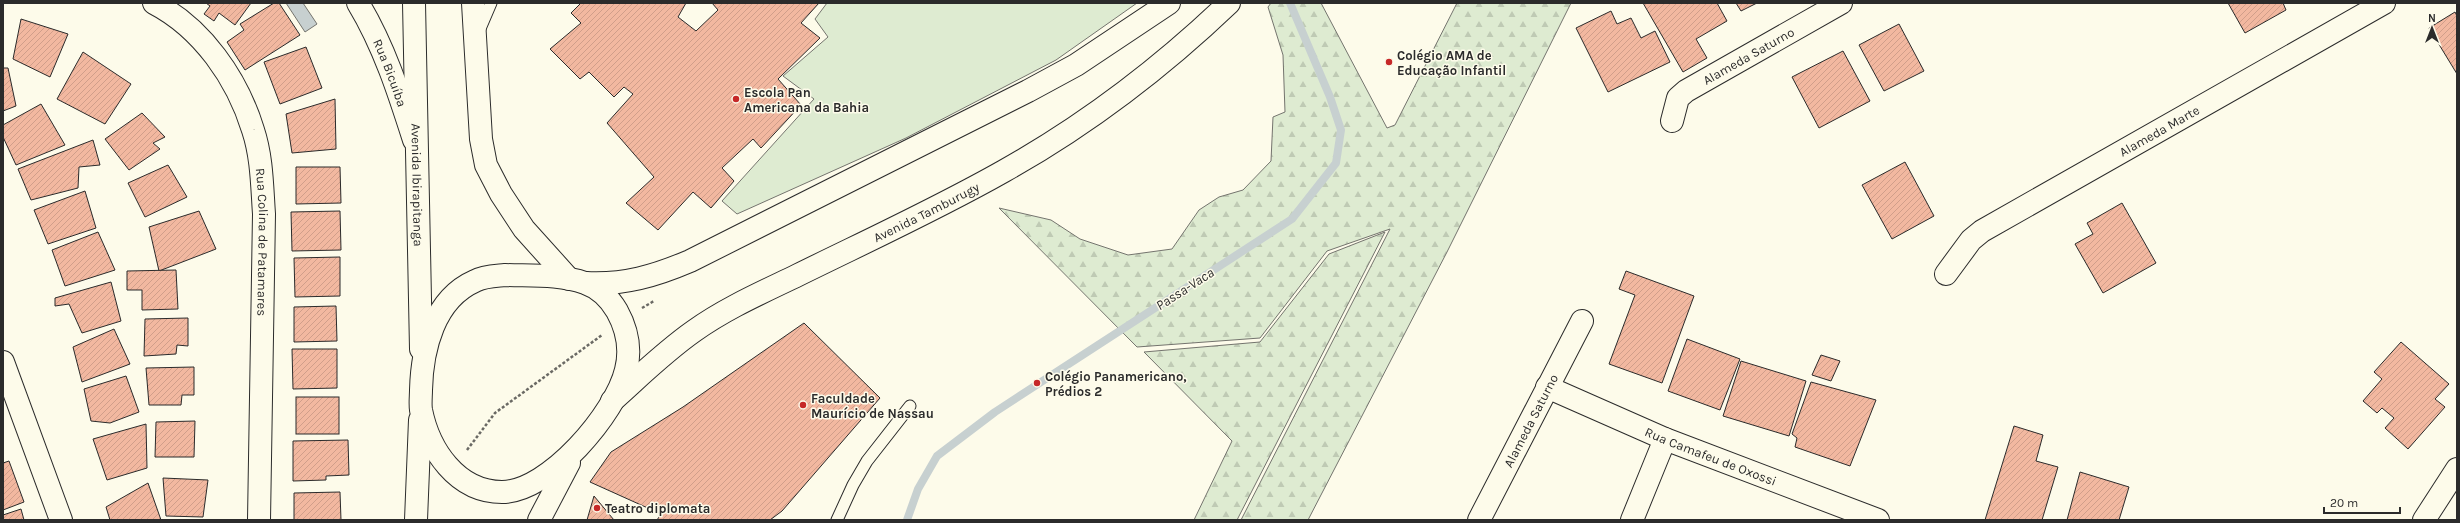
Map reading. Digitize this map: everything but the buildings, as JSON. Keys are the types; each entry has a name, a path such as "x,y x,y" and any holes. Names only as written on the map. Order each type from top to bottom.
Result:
{"main road":[{"name":"Rua Colina de Patamares","path":"154,3 193,31 220,62 240,96 253,130 260,165 264,214 259,520"},
{"name":"Rua Bicuíba","path":"358,3 372,26 392,73 416,145"},
{"name":"Avenida Ibirapitanga","path":"414,3 422,368"},
{"path":"473,3 481,139 486,165 501,194 524,229 578,281 609,300 622,320 628,345 627,364 612,401 579,446 539,520"},
{"path":"416,520 422,368 438,317 450,300 467,285 484,278 505,275 607,284 652,276 690,261 1028,91 1076,65 1169,3"},
{"name":"Avenida Tamburugy","path":"612,401 660,356 695,330 738,305 946,202 1052,142 1098,112 1141,79 1194,36 1229,3"},
{"name":"Alameda Saturno","path":"1672,121 1678,98 1686,91 1842,3"},
{"name":"Alameda Marte","path":"1946,274 1971,240 1982,231 2384,3"},
{"name":"Alameda Saturno","path":"1479,520 1547,386 1582,321"},
{"path":"3,362 61,520"},
{"name":"Rua Camafeu de Oxossi","path":"1547,386 1665,439 1878,520"},
{"path":"421,409 433,444 454,473 476,487 494,491 513,491 528,486 546,476 579,446"},
{"path":"1632,520 1665,439"},
{"path":"2424,520 2457,469"}],"lane":[{"path":"475,40 491,3"},
{"path":"837,520 867,461 910,406"}],"path":[{"path":"454,473 470,446 495,413 523,391 622,320 659,298"}],"green space":[{"path":"827,3 1137,3 1056,60 906,138 737,214 722,201 814,99 783,76 828,37 815,19"},
{"path":"1271,3 1321,3 1387,128 1395,125 1457,3 1571,3 1447,252 1308,520 1241,520 1390,229 1327,251 1260,338 1137,347 999,208 1051,220 1080,239 1128,255 1172,249 1199,210 1219,197 1243,190 1271,161 1273,117 1285,112 1283,55 1268,7"},
{"path":"1385,232 1237,520 1194,520 1232,441 1144,352 1260,342 1329,254"}],"shaded area":[{"path":"286,3 303,3 317,24 305,32"}],"waterway":[{"name":"Passa-Vaca","path":"907,520 918,489 937,456 995,412 1292,219 1336,163 1341,130 1330,97 1290,3"}],"place":[{"name":"Colégio AMA de Educação Infantil","path":"1389,62"},
{"name":"Escola Pan Americana da Bahia","path":"736,99"},
{"name":"Colégio Panamericano, Prédios 2","path":"1037,383"},
{"name":"Faculdade Maurício de Nassau","path":"803,405"},
{"name":"Teatro diplomata","path":"597,508"}]}
